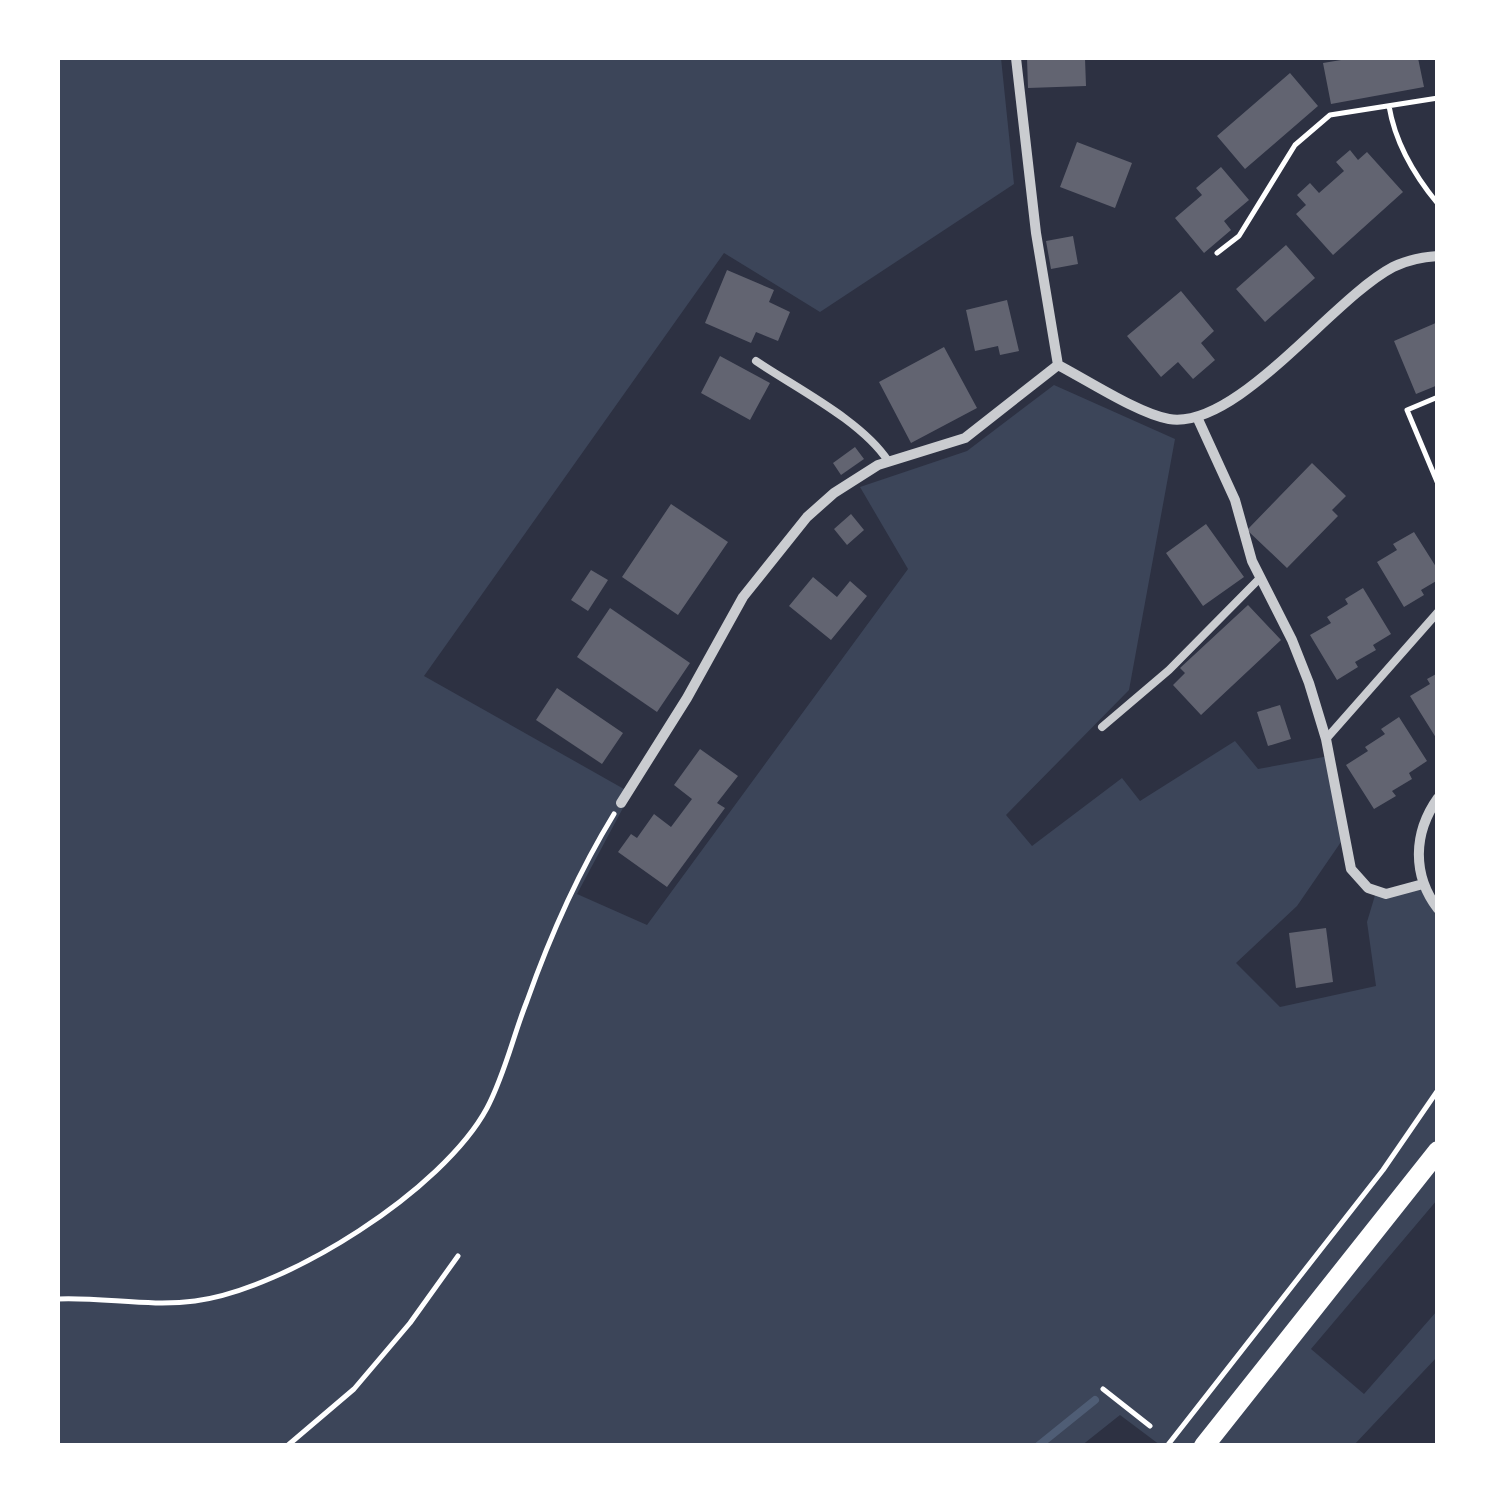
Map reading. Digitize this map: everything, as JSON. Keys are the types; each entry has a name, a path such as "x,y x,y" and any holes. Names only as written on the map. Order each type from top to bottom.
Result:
{"main road":[{"path":"1204,1446 1438,1151"}],"street":[{"path":"1016,58 1036,233 1058,365"},
{"path":"1058,365 1158,416 1185,420 1211,414 1380,274 1418,258 1438,256"},
{"path":"621,804 760,572 822,503 888,461 965,438 1058,365"},
{"path":"1197,417 1235,500 1260,578 1299,656 1326,739 1343,839 1356,877 1368,888 1386,894 1422,884"},
{"path":"1438,798 1419,839 1418,856 1422,884 1438,909"}],"lane":[{"path":"756,361 853,426 888,461"},
{"path":"1102,727 1169,670 1260,578"},
{"path":"1326,739 1438,612"}],"path":[{"path":"1217,253 1238,236 1295,145 1330,115 1438,98"},
{"path":"1388,106 1393,130 1421,184 1438,204"},
{"path":"1438,397 1407,410 1438,484"},
{"path":"58,1300 157,1303 227,1294 310,1257 382,1214 424,1183 462,1146 488,1106 563,911 621,804"},
{"path":"1168,1446 1382,1170 1438,1090"},
{"path":"288,1446 354,1389 410,1323 458,1256"},
{"path":"1103,1389 1150,1426"}],"shaded area":[{"path":"58,58 1001,58 1014,184 820,312 724,253 424,676 631,793 577,894 647,925 908,569 860,487 967,451 1054,385 1175,439 1129,690 1006,815 1032,846 1122,778 1140,801 1235,741 1258,769 1329,756 1343,839 1297,906 1236,963 1280,1007 1376,986 1367,922 1376,892 1423,884 1437,909 1437,1200 1311,1349 1364,1394 1437,1311 1437,1357 1354,1445 1160,1445 1120,1415 1081,1446 58,1445"}],"building":[{"path":"1027,58 1085,58 1086,86 1028,88"},
{"path":"1353,58 1418,58 1424,87 1331,104 1323,63"},
{"path":"1290,73 1318,106 1245,169 1217,136"},
{"path":"1077,142 1132,163 1115,208 1060,187"},
{"path":"1350,150 1358,160 1367,152 1403,192 1333,255 1296,214 1306,205 1297,195 1310,183 1319,193 1344,171 1336,162"},
{"path":"1221,167 1249,200 1224,221 1231,230 1204,253 1175,218 1202,195 1196,188"},
{"path":"1073,236 1078,264 1051,269 1046,241"},
{"path":"1286,245 1315,278 1265,322 1236,289"},
{"path":"727,270 774,290 769,302 790,312 778,341 756,332 751,343 705,323"},
{"path":"1181,291 1214,331 1201,343 1215,360 1193,379 1178,362 1161,377 1127,336"},
{"path":"1007,300 1019,351 1000,355 998,346 975,351 966,310"},
{"path":"1438,322 1438,385 1416,394 1394,341"},
{"path":"944,347 977,408 911,443 879,382"},
{"path":"720,356 770,383 750,420 701,393"},
{"path":"855,447 864,459 841,475 833,463"},
{"path":"1312,463 1346,496 1332,510 1338,516 1287,568 1247,530"},
{"path":"671,504 728,542 678,615 622,577"},
{"path":"851,514 864,530 847,545 834,529"},
{"path":"1206,524 1244,577 1203,606 1166,553"},
{"path":"1414,532 1438,570 1438,580 1421,590 1424,595 1404,607 1377,562 1397,550 1393,544"},
{"path":"591,570 608,580 588,611 571,600"},
{"path":"813,577 837,597 850,581 867,596 831,640 789,606"},
{"path":"1363,588 1391,634 1373,645 1376,650 1355,662 1358,667 1337,680 1310,635 1331,623 1327,617 1348,604 1345,599"},
{"path":"1248,605 1281,640 1201,715 1173,685 1185,673 1180,668"},
{"path":"610,608 690,663 657,712 577,657"},
{"path":"1438,673 1438,741 1410,696 1430,684 1427,679"},
{"path":"557,688 623,733 602,764 536,720"},
{"path":"1280,705 1291,739 1268,746 1257,712"},
{"path":"1399,717 1427,761 1409,773 1412,779 1392,791 1396,796 1374,809 1346,765 1368,751 1365,747 1385,734 1381,729"},
{"path":"700,749 738,776 717,803 725,808 667,887 618,852 631,834 637,838 654,814 671,827 692,799 674,785"},
{"path":"1326,928 1333,982 1296,988 1289,933"}],"waterway":[{"path":"1038,1446 1095,1400"}]}
